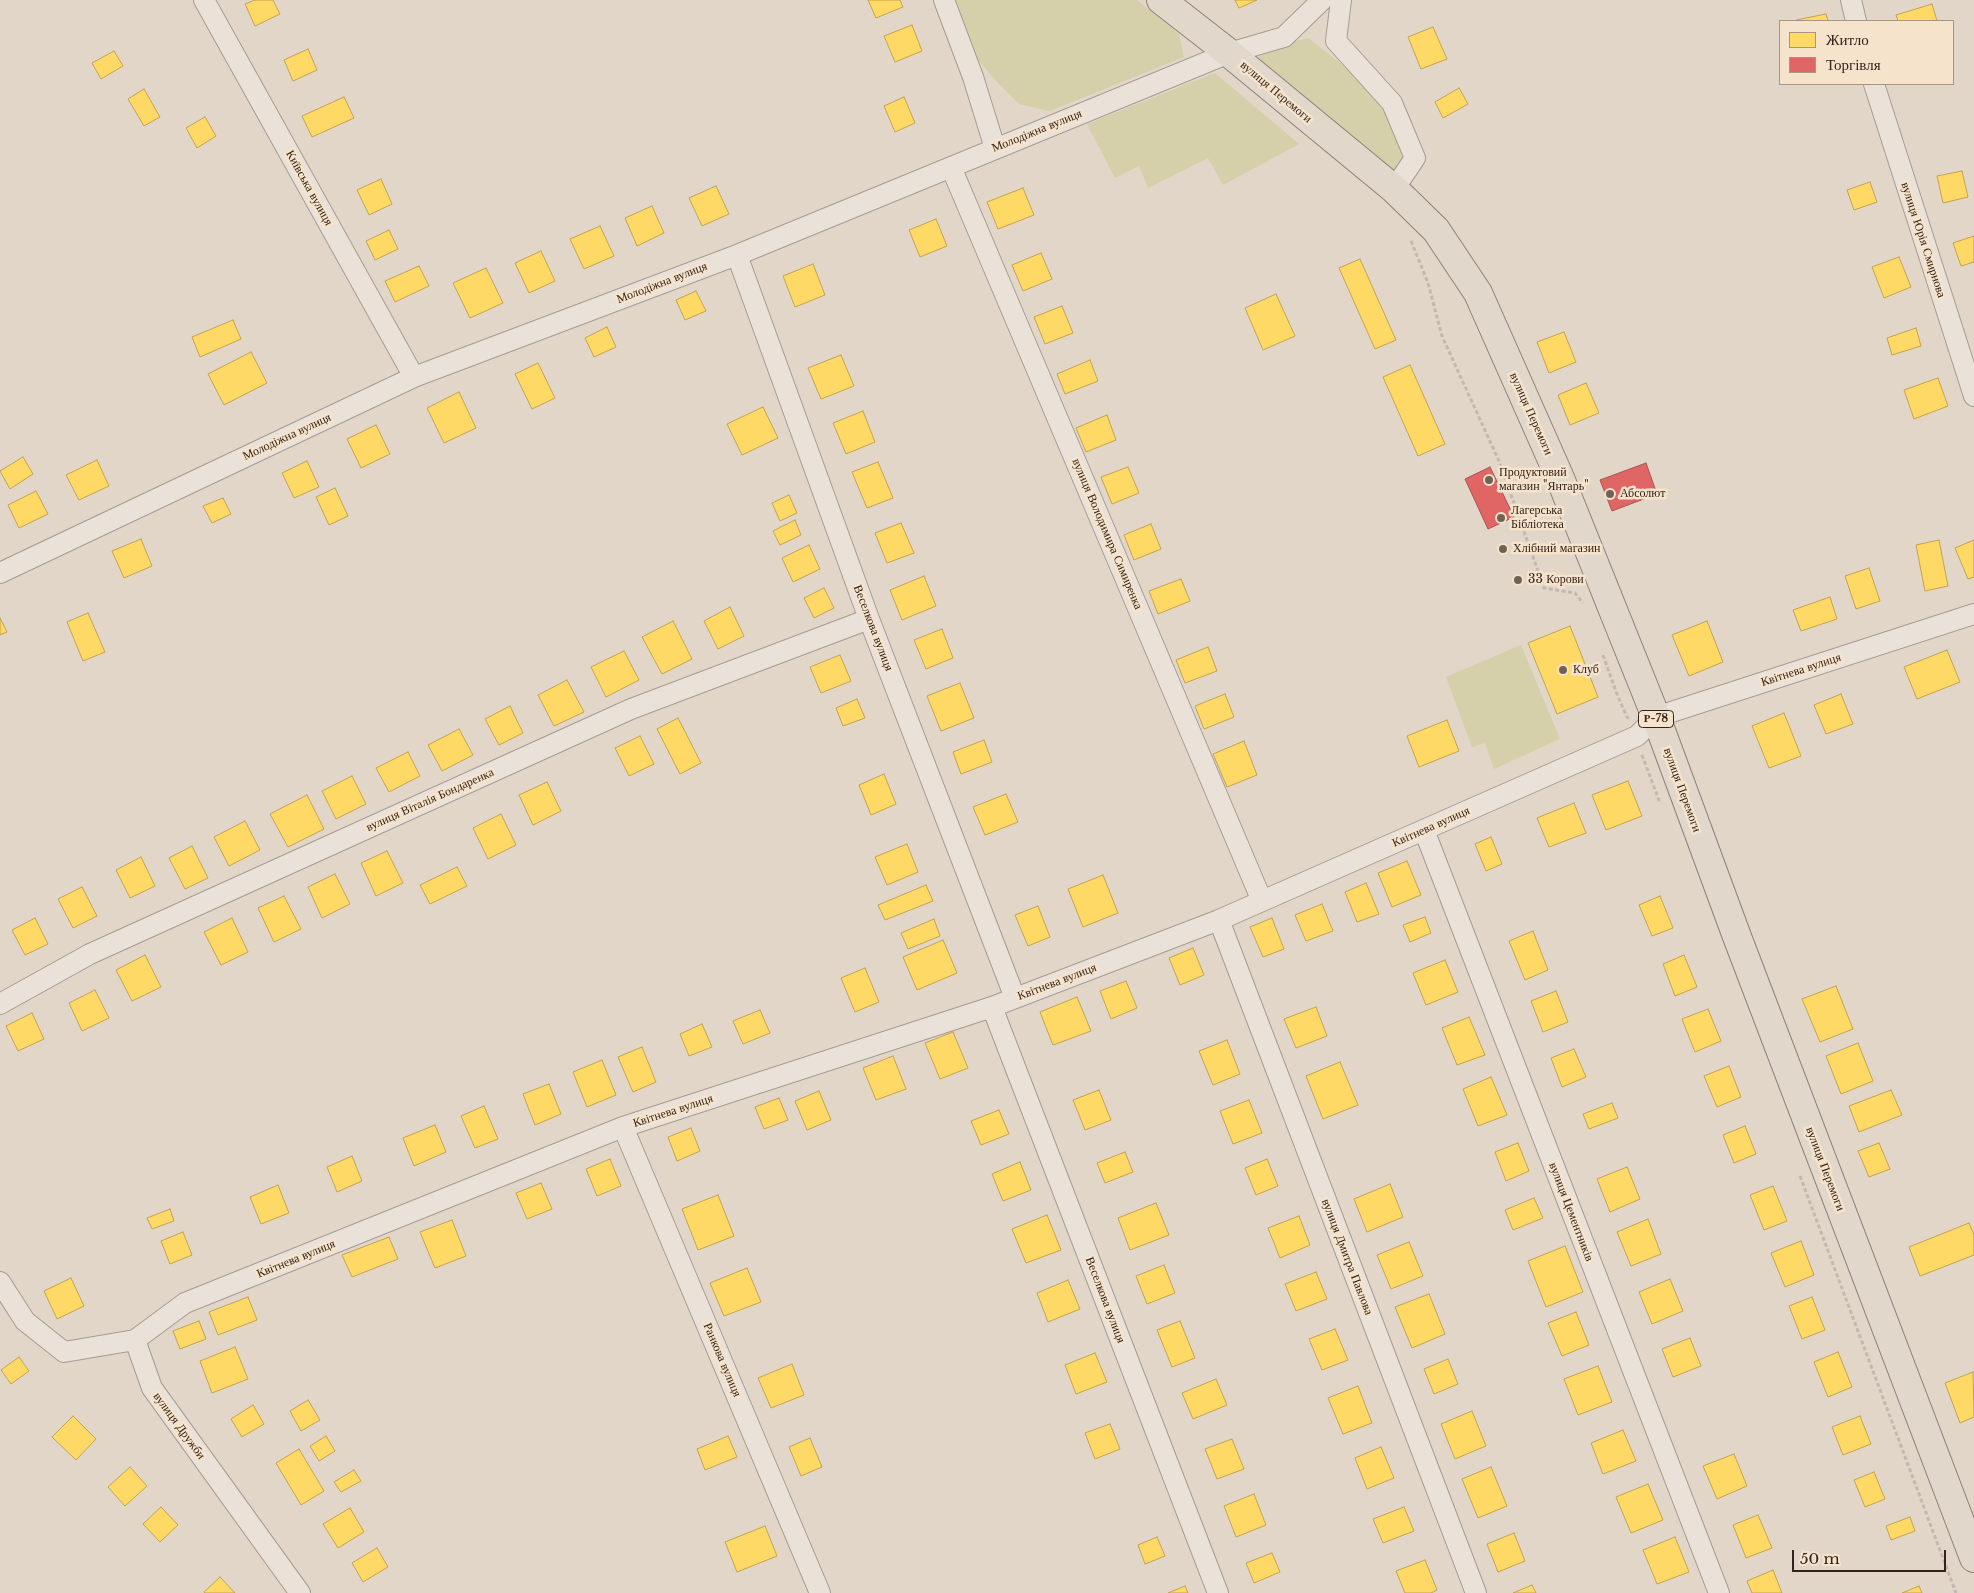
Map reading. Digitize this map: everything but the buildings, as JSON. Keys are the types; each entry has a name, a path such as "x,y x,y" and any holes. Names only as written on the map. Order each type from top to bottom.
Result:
{"main road":[{"name":"вулиця Перемоги","path":"1161,0 1229,53 1394,189 1436,230 1478,293 1560,478 1646,726 1739,943 1974,1558"}],"street":[{"name":"Київська вулиця","path":"204,0 414,377"},
{"path":"944,0 973,77 995,148"},
{"name":"Молодіжна вулиця","path":"0,573 414,377 737,254 1229,53 1284,37 1322,0"},
{"path":"1341,0 1336,41 1392,104 1415,158 1394,189"},
{"path":"1850,0 1856,20"},
{"name":"вулиця Юрія Смирнова","path":"1874,85 1974,396"},
{"name":"вулиця Володимира Симиренка","path":"951,167 1262,901"},
{"name":"Веселкова вулиця","path":"737,254 869,619 1015,998"},
{"name":"Квітнева вулиця","path":"135,1340 185,1303 623,1127 992,1007 1219,920 1424,830 1646,726 1974,614"},
{"name":"вулиця Віталія Бондаренка","path":"0,1004 90,954 631,709 869,619"},
{"name":"вулиця Цементників","path":"1424,830 1718,1593"},
{"name":"вулиця Дмитра Павлова","path":"1219,920 1476,1593"},
{"name":"Веселкова вулиця","path":"992,1007 1218,1593"},
{"name":"Ранкова вулиця","path":"623,1127 820,1593"},
{"path":"0,1282 25,1321 64,1352 135,1340"},
{"name":"вулиця Дружби","path":"135,1340 152,1388 300,1593"}],"path":[{"path":"1408,233 1428,283 1442,336 1499,461 1544,588 1575,593 1587,608"},
{"path":"1602,653 1618,697 1646,726 1642,758 1663,811"},
{"path":"1799,1171 1956,1593"}],"shaded area":[{"path":"952,0 1137,0 1179,34 1184,57 1050,111 1019,104 972,53"},
{"path":"1308,38 1357,76 1384,104 1397,136 1403,160 1396,175 1255,61 1268,48"},
{"path":"1215,73 1299,144 1223,185 1208,158 1148,188 1139,166 1115,178 1087,124"},
{"path":"1521,645 1560,739 1494,769 1485,743 1472,747 1446,677"}],"place":[{"name":"Продуктовий магазин \"Янтарь\"","path":"1489,480"},
{"name":"Абсолют","path":"1610,494"},
{"name":"Лагерська Бібліотека","path":"1501,518"},
{"name":"Хлібний магазин","path":"1503,549"},
{"name":"33 Корови","path":"1518,580"},
{"name":"Клуб","path":"1563,670"}]}
